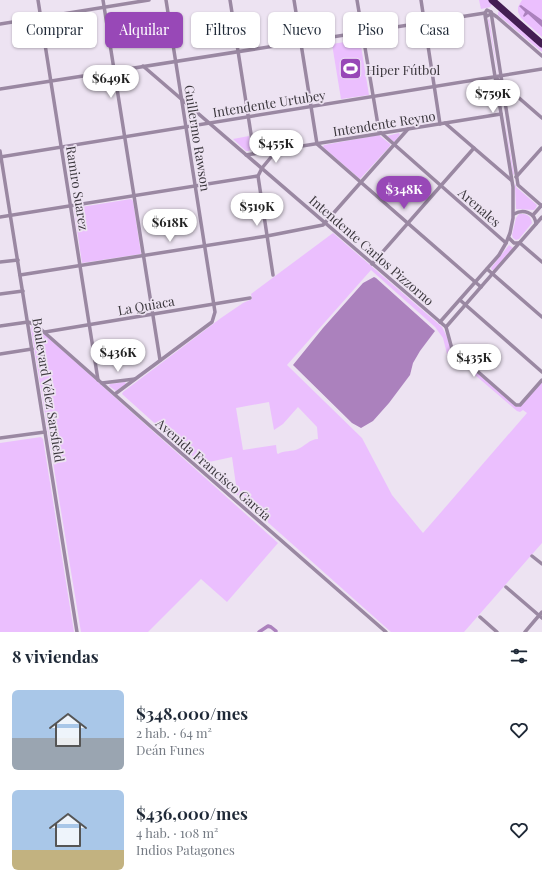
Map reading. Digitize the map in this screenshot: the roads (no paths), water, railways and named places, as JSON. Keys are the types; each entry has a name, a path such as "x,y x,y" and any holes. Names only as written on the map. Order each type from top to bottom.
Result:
{"highway":[{"path":"492,0 499,3 542,39"},
{"path":"499,3 542,44"}],"street":[{"name":"Ramiro Suarez","path":"38,0 40,12"},
{"path":"103,0 160,360"},
{"path":"79,12 149,0"},
{"name":"Guillermo Rawson","path":"115,394 212,322 215,312 166,0"},
{"path":"230,0 254,152"},
{"path":"294,0 296,12"},
{"path":"357,0 359,12"},
{"path":"421,0 423,12"},
{"path":"490,13 499,3"},
{"path":"464,17 485,14 486,10 497,17 542,56"},
{"path":"490,13 519,186 542,206 533,215"},
{"path":"440,322 501,252 509,238 514,213 512,180 485,14"},
{"path":"0,24 12,22"},
{"path":"0,89 268,47"},
{"name":"Ramiro Suarez","path":"46,48 80,266 100,381"},
{"path":"301,48 317,144 481,287"},
{"path":"366,48 378,131 380,133"},
{"path":"429,48 440,124"},
{"name":"Intendente Carlos Pizzorno","path":"143,66 446,327"},
{"name":"Intendente Urtubey","path":"0,157 542,69"},
{"path":"495,77 542,118"},
{"name":"Intendente Reyno","path":"246,154 501,114"},
{"path":"445,123 512,180"},
{"path":"20,275 317,227 325,223 408,129"},
{"name":"Arenales","path":"380,133 506,243"},
{"path":"372,264 474,148"},
{"path":"512,180 517,177 542,148"},
{"path":"273,275 258,176 262,168 278,150"},
{"name":"Boulevard Vélez Sarsfield","path":"0,151 78,632"},
{"path":"0,217 258,176"},
{"path":"514,213 523,211 528,212 533,215 536,224"},
{"path":"542,217 446,327 452,350 516,405 520,405 542,380"},
{"name":"Arenales","path":"509,238 514,243 520,242 542,262"},
{"path":"0,262 18,260"},
{"path":"487,269 542,317"},
{"path":"0,294 23,290"},
{"name":"La Quiaca","path":"45,332 250,298"},
{"path":"460,300 542,372"},
{"path":"0,326 28,322"},
{"name":"Avenida Francisco García","path":"28,322 34,323 45,332 386,632"},
{"path":"0,354 32,349"},
{"path":"100,381 136,379"},
{"path":"0,438 45,432"},
{"path":"532,556 542,564"},
{"path":"506,586 541,615 525,632"},
{"path":"480,617 497,632"}],"waterway":[{"path":"259,632 268,626 276,631"}],"place":[{"name":"Hiper Fútbol","path":"351,69"}]}
